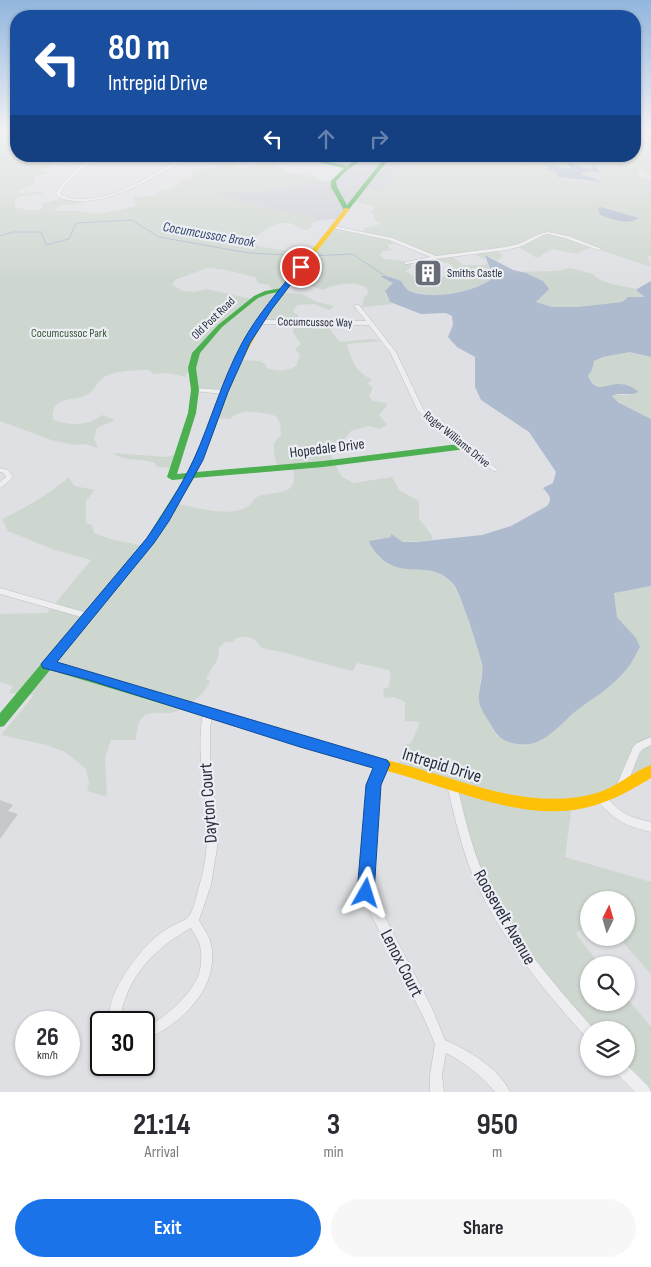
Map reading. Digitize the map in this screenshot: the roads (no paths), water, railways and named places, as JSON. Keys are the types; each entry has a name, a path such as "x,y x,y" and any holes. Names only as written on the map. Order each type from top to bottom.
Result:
{"street":[{"path":"68,180 58,193 59,196 79,200 106,198 141,180"},
{"path":"334,180 334,187 347,210"},
{"path":"0,722 150,541 190,477 207,439 235,364 260,322 282,290 370,180"},
{"path":"334,227 390,239 434,257"},
{"path":"407,263 434,257 517,245 546,233 555,234 600,249"},
{"name":"Old Post Road","path":"190,477 172,477 191,418 195,390 193,360 203,343 226,320 256,297 267,292 282,290"},
{"name":"Roger Williams Drive","path":"357,306 393,352 420,410 435,424 495,470"},
{"name":"Cocumcussoc Way","path":"260,322 371,323"},
{"path":"195,390 223,392"},
{"name":"Hopedale Drive","path":"190,477 323,464 466,446"},
{"path":"0,470 6,471 10,477 0,486"},
{"path":"0,591 88,616"},
{"name":"Intrepid Drive","path":"48,664 495,798 547,806 577,805 602,799 619,792 651,770"},
{"name":"Dayton Court","path":"193,920 199,907 208,872 213,840 204,742 208,713"},
{"path":"619,792 636,750 651,741"},
{"name":"Lenox Court","path":"382,764 374,785 366,893 428,1012 441,1044"},
{"name":"Roosevelt Avenue","path":"452,785 470,853 488,894 524,956 547,986 580,1022"},
{"path":"602,799 616,815 626,821 651,827"},
{"path":"116,1011 127,982 152,949 169,934 193,920 194,926 205,940 207,965 204,977 198,989 170,1018 155,1028"},
{"path":"437,1092 436,1075 441,1044 464,1055 484,1069 503,1092"},
{"path":"629,1076 644,1092"}],"water":[{"path":"582,180 598,180 600,182"},
{"path":"600,207 639,218 625,222 614,220 600,215 598,209"},
{"path":"485,255 513,270 526,273 543,281 549,289 536,302 552,307 577,307 622,302 628,297 645,297 637,289 651,281 651,357 630,352 603,357 594,361 588,376 594,385 601,387 622,384 638,391 634,394 612,396 618,402 651,419 651,586 614,593 617,617 636,638 640,647 620,677 604,691 577,710 544,739 522,745 499,737 482,710 479,696 482,664 474,635 454,585 445,576 434,572 390,565 380,557 369,541 391,537 391,534 403,542 482,535 511,526 547,506 550,501 550,497 543,488 553,483 556,472 529,432 481,400 475,387 475,357 457,347 448,337 453,325 452,316 446,313 421,314 390,302 385,291 393,283 380,276 401,281 408,290 427,295 462,292 491,279 492,274"}],"waterway":[{"name":"Cocumcussoc Brook","path":"0,236 13,232 41,232 46,245 69,239 76,223 132,220 159,237 249,253 310,256 352,254 387,277"}],"place":[{"name":"Smiths Castle","path":"428,273"}],"park label":[{"name":"Cocumcussoc Park","path":"69,333"}]}
